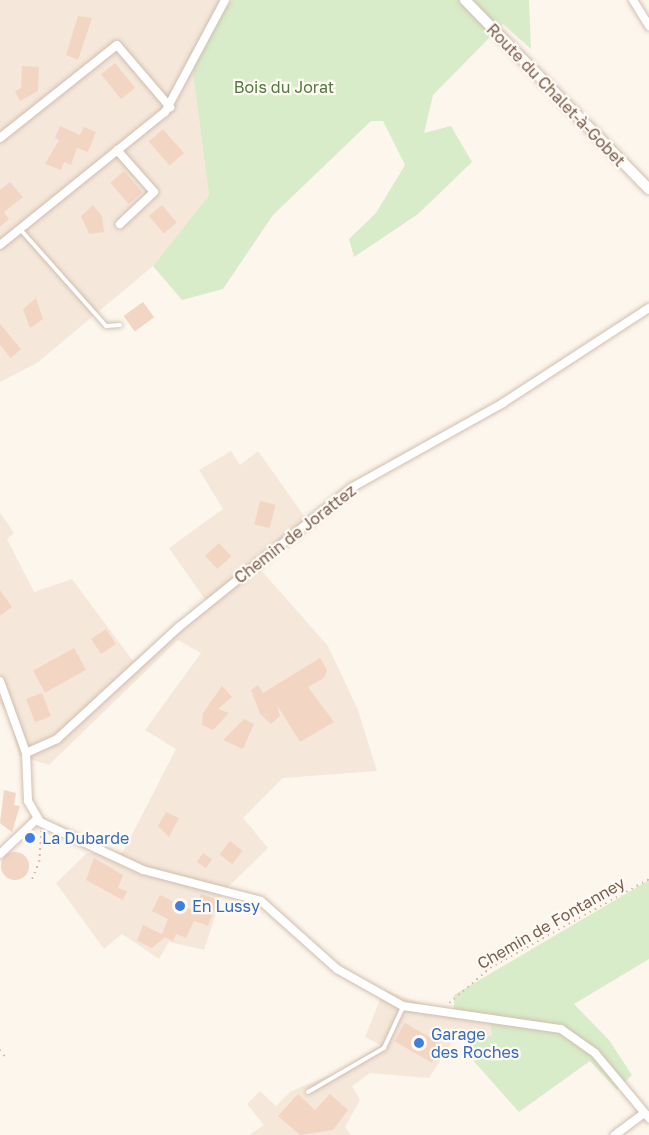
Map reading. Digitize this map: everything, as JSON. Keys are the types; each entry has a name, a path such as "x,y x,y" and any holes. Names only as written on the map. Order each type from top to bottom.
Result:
{"main road":[{"name":"Route du Chalet-à-Gobet","path":"465,0 649,189"}],"street":[{"path":"0,245 170,106 225,0"},
{"path":"633,0 649,26"},
{"path":"0,138 117,45 170,106"},
{"path":"117,150 154,192 120,224"},
{"name":"Chemin de Jorattez","path":"26,753 57,740 178,627 351,488 503,403 649,308"},
{"path":"0,681 26,753 27,795 40,822 143,870 261,901 337,969 403,1006 442,1015 518,1019 561,1029 595,1053 646,1116 615,1135"},
{"path":"0,854 40,822"}],"lane":[{"path":"20,229 106,326 120,325"},
{"path":"308,1092 384,1047 403,1006"}],"path":[{"path":"32,879 40,822"},
{"name":"Chemin de Fontanney","path":"442,1015 455,995 490,968 649,879"},
{"path":"0,1050 6,1058"}],"shaded area":[{"path":"0,0 233,0 190,52 209,195 153,266 37,363 0,382"},
{"path":"231,451 240,465 258,451 310,524 260,569 328,646 358,710 377,771 283,778 243,818 268,848 223,892 204,950 169,942 159,959 122,934 104,949 56,883 87,853 123,852 176,749 145,730 201,653 178,640 49,765 19,756 7,710 0,704 0,512 14,533 7,539 34,592 72,579 133,661 206,601 169,548 223,509 199,470"},
{"path":"384,990 432,1007 489,1016 492,1037 455,1038 429,1078 370,1073 352,1086 360,1100 345,1127 351,1135 249,1135 264,1125 247,1104 260,1091 276,1106 291,1091 336,1073 381,1045 365,1037"}],"green space":[{"name":"Bois du Jorat","path":"233,0 529,0 531,49 503,24 433,95 424,133 451,126 472,162 418,214 354,257 349,239 376,213 405,165 383,121 371,121 273,215 223,289 182,300 153,266 209,195 190,52"},
{"path":"649,880 649,959 574,1004 609,1040 632,1075 617,1090 590,1061 519,1112 463,1049 474,1037 492,1036 489,1016 454,1010 454,995"}],"building":[{"path":"78,16 92,18 78,60 66,55"},
{"path":"115,63 135,88 121,99 101,74"},
{"path":"22,66 39,67 38,91 20,101 15,91 21,88"},
{"path":"60,126 80,135 84,127 96,132 88,152 77,148 71,165 64,162 61,170 45,164 59,140 55,138"},
{"path":"163,129 184,153 170,166 149,141"},
{"path":"124,171 142,192 129,204 110,183"},
{"path":"10,182 23,197 4,212 9,219 0,227 0,190"},
{"path":"93,205 102,216 104,232 89,234 81,216"},
{"path":"162,205 177,223 164,234 149,216"},
{"path":"36,298 43,319 30,328 23,309"},
{"path":"143,302 154,317 135,331 124,316"},
{"path":"0,324 21,349 11,358 0,345"},
{"path":"260,501 276,505 270,528 254,524"},
{"path":"219,543 231,556 217,569 205,556"},
{"path":"0,590 12,607 0,616"},
{"path":"106,629 116,644 101,654 91,639"},
{"path":"74,648 86,670 45,693 33,671"},
{"path":"320,658 327,670 324,678 308,687 334,722 300,742 277,705 280,716 271,724 260,714 251,690 258,685 263,693"},
{"path":"222,686 232,697 218,709 229,713 213,730 202,725 203,713"},
{"path":"42,693 51,716 35,722 26,699"},
{"path":"244,719 254,724 243,749 223,740"},
{"path":"4,790 16,793 14,805 20,806 12,832 0,823"},
{"path":"166,812 179,818 169,837 158,826"},
{"path":"230,841 243,851 232,864 220,854"},
{"path":"15,852 25,856 29,866 25,876 15,880 5,876 1,866 5,856"},
{"path":"203,853 212,859 206,868 197,862"},
{"path":"94,858 123,875 118,888 127,891 123,900 86,880"},
{"path":"201,894 218,900 208,926 194,921 186,938 176,934 173,941 165,937 152,948 137,941 143,925 162,934 168,919 152,911 160,895 194,911"},
{"name":"Garage des Roches","path":"405,1023 442,1044 432,1063 395,1041"},
{"path":"298,1094 315,1110 330,1094 348,1110 333,1130 300,1135 278,1116"}],"place":[{"name":"La Dubarde","path":"30,838"},
{"name":"En Lussy","path":"180,906"},
{"name":"Garage des Roches","path":"419,1043"}]}
